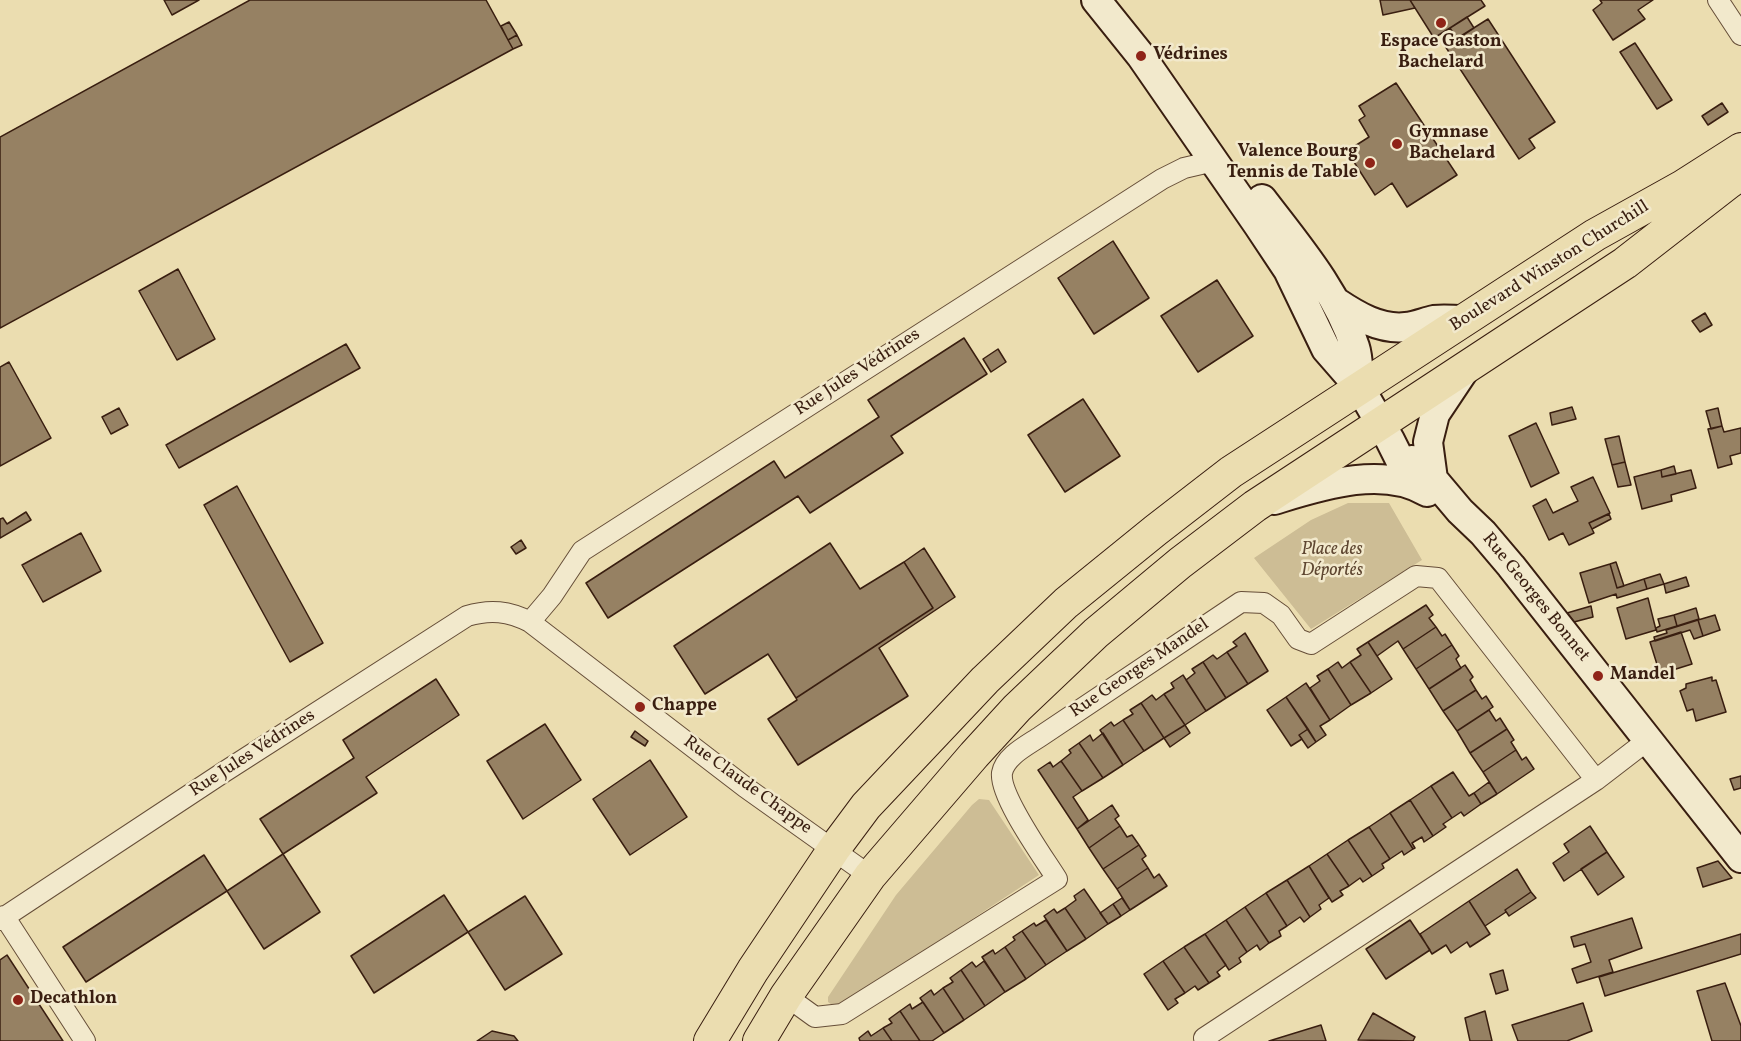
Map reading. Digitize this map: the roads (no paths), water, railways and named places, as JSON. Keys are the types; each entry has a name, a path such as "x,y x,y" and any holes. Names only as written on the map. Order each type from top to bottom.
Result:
{"main road":[{"path":"1096,0 1141,56 1214,161 1288,270 1326,349 1360,388"},
{"path":"1119,0 1186,88 1336,302 1356,348 1360,388"},
{"name":"Boulevard Winston Churchill","path":"710,1041 753,970 834,849 866,806 977,689 1066,603 1231,472 1595,235 1683,186 1741,149"},
{"name":"Boulevard Winston Churchill","path":"759,1041 786,996 870,876 1017,708 1096,633 1180,563 1255,506 1385,431 1467,365 1625,263 1741,174"},
{"path":"1336,302 1358,317 1384,325 1406,327 1434,320 1463,320"},
{"path":"1255,506 1322,485 1346,481 1374,479 1427,483 1428,442 1435,414 1467,365"},
{"name":"Rue Georges Bonnet","path":"1360,388 1385,431 1427,483 1483,533 1511,566 1741,858"}],"street":[{"path":"1718,0 1741,35"},
{"name":"Rue Jules Védrines","path":"530,622 552,596 582,551 1153,184 1184,168 1214,161"},
{"name":"Rue Georges Mandel","path":"1002,774 1007,762 1017,752 1241,602 1264,603 1281,615 1299,639 1311,644 1416,576 1438,578 1596,780"},
{"name":"Rue Jules Védrines","path":"2,918 467,616 494,610 508,613"},
{"name":"Rue Claude Chappe","path":"508,613 530,622 745,787 870,876"},
{"path":"1017,708 1041,736"},
{"path":"1204,1038 1596,780 1648,740"},
{"path":"786,996 815,1017 842,1014 1057,879 1011,806 1002,774 974,755"},
{"path":"2,918 85,1041"}],"place":[{"name":"Espace Gaston Bachelard","path":"1441,23"},
{"name":"Védrines","path":"1141,56"},
{"name":"Gymnase Bachelard","path":"1397,144"},
{"name":"Valence Bourg Tennis de Table","path":"1370,163"},
{"name":"Mandel","path":"1598,676"},
{"name":"Chappe","path":"640,707"},
{"name":"Decathlon","path":"18,1000"}],"park label":[{"name":"Place des Déportés","path":"1332,561"}]}
